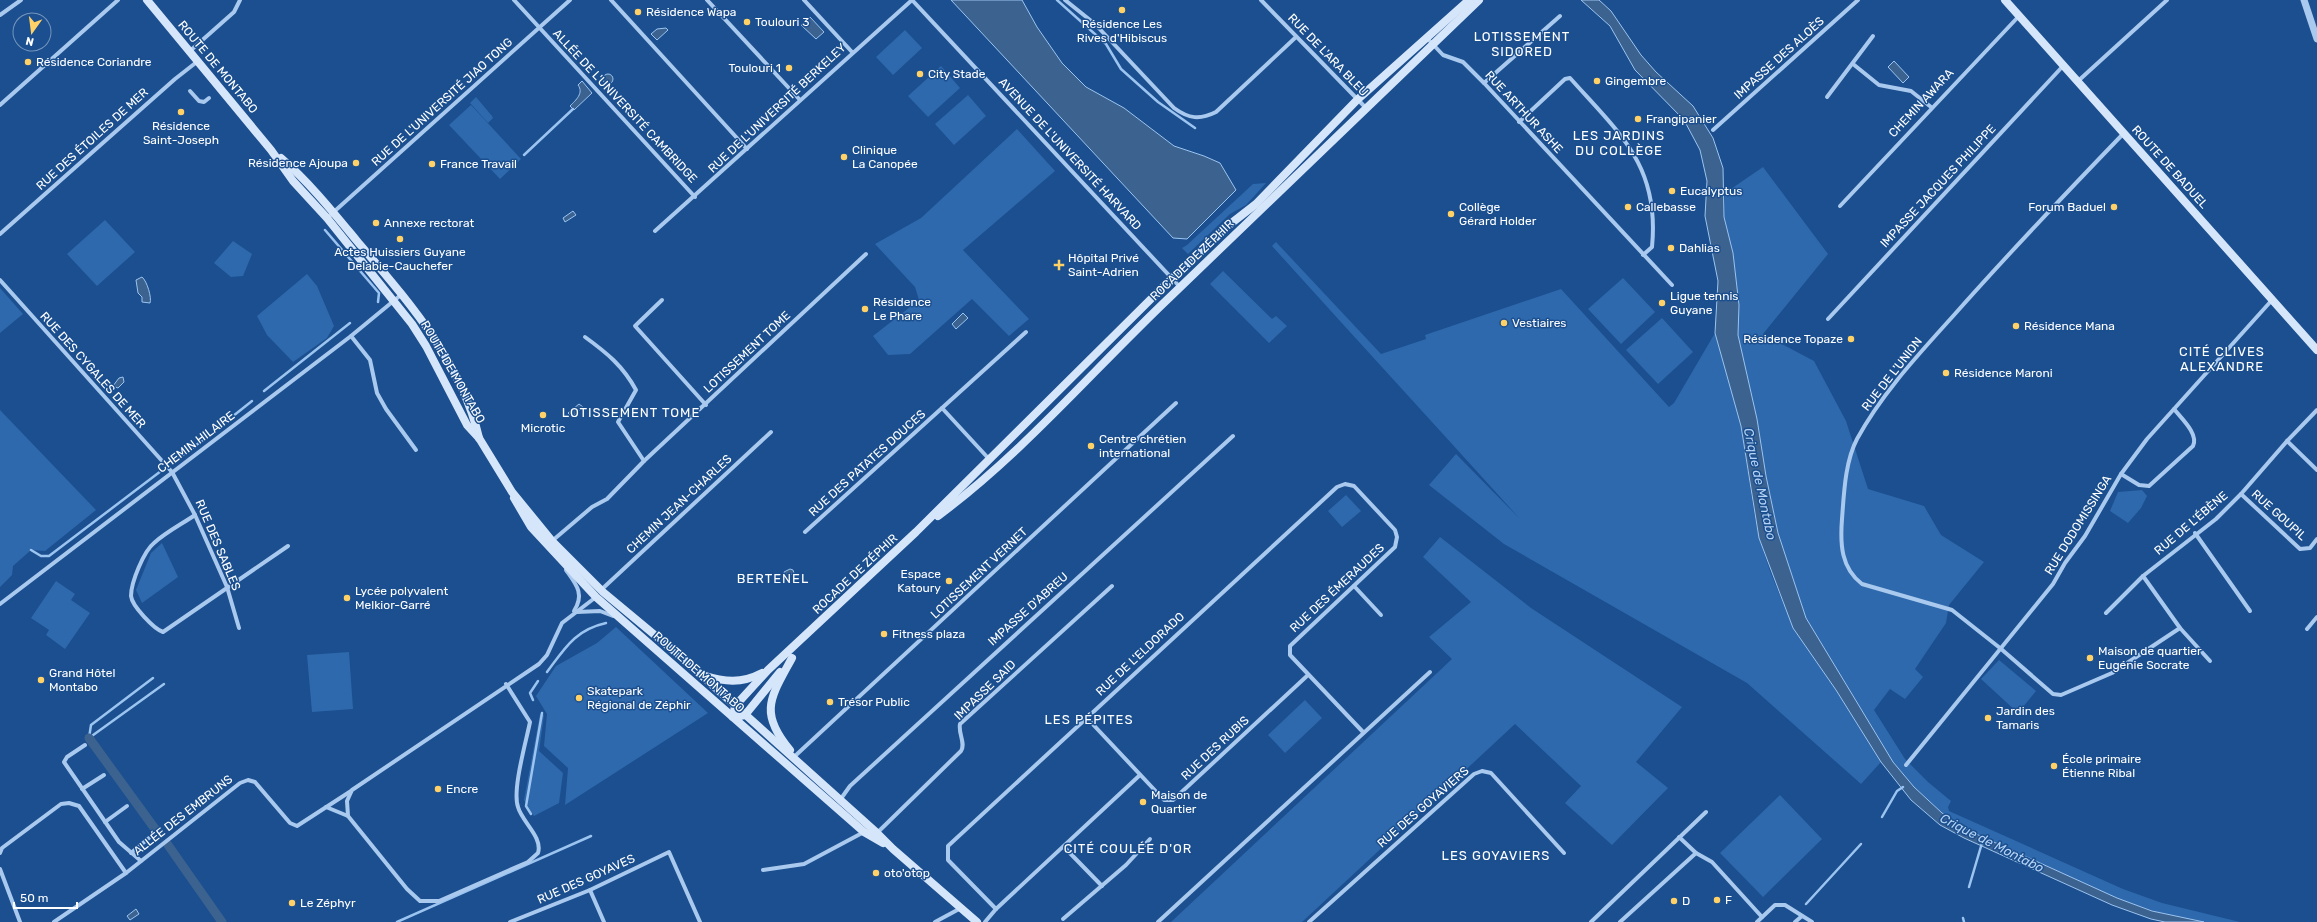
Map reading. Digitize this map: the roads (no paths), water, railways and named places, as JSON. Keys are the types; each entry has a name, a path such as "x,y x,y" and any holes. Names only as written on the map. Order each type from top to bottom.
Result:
{"main road":[{"name":"ROUTE DE MONTABO","path":"146,0 271,150 292,168 331,216 394,301 426,346 467,425 479,438 512,492 531,527 554,553 700,675 877,832 893,849 962,907 977,922"},
{"name":"ROCADE DE ZÉPHIR","path":"735,706 768,670 810,633 916,532 1172,279 1229,225 1256,204 1357,100 1469,0"},
{"name":"ROCADE DE ZÉPHIR","path":"916,532 978,486 1365,107 1436,47 1479,0"},
{"name":"ROUTE DE BADUEL","path":"2005,0 2077,83 2317,350"},
{"name":"ROUTE DE MONTABO","path":"331,216 403,294 437,340 468,402 479,438"},
{"name":"ROUTE DE MONTABO","path":"512,492 552,541 638,633 864,832 893,849"},
{"name":"ROCADE DE ZÉPHIR","path":"745,715 792,658 810,633"},
{"path":"792,658 775,691 769,708 771,721 777,732 806,770"},
{"path":"700,675 724,681 742,682 768,670"},
{"path":"735,706 733,717 745,715"}],"street":[{"path":"0,15 21,0"},
{"path":"0,105 118,0"},
{"path":"190,51 234,12 240,0"},
{"name":"ALLÉE DE L'UNIVERSITÉ CAMBRIDGE","path":"514,0 695,197"},
{"name":"RUE DE L'UNIVERSITÉ JIAO TONG","path":"331,216 570,0"},
{"path":"611,0 747,149"},
{"path":"707,0 800,100"},
{"path":"804,0 852,52"},
{"name":"RUE DE L'UNIVERSITÉ BERKELEY","path":"655,231 695,197 852,52 912,0"},
{"name":"AVENUE DE L'UNIVERSITÉ HARVARD","path":"912,0 1180,287"},
{"path":"1065,0 1095,24 1174,108 1185,116 1196,118 1206,117 1216,112 1296,38"},
{"name":"RUE DE L'ARA BLEU","path":"1261,0 1296,38 1365,107"},
{"name":"IMPASSE DES ALOÈS","path":"1713,130 1858,0"},
{"path":"2077,83 2167,0"},
{"path":"2304,0 2317,39"},
{"path":"1484,83 1560,16"},
{"name":"CHEMIN AWARA","path":"1840,206 1931,107 2019,16"},
{"path":"1827,97 1874,36"},
{"name":"RUE ARTHUR ASHE","path":"1426,37 1443,55 1463,62 1484,83 1672,285"},
{"name":"RUE DES ÉTOILES DE MER","path":"0,234 174,79 198,61"},
{"path":"1853,64 1879,85 1912,91 1931,107"},
{"name":"IMPASSE JACQUES PHILIPPE","path":"1828,319 2063,66"},
{"path":"1519,122 1565,79 1570,78 1631,147 1642,166 1652,202 1654,227 1652,247 1644,255"},
{"path":"190,90 199,101 204,102 209,98"},
{"name":"RUE DE L'UNION","path":"2123,134 1983,282 1907,368 1885,397 1857,440 1850,461 1844,493 1840,542 1844,560 1851,574 1862,584 1952,610 2000,648 2053,694 2061,695 2112,673 2180,628"},
{"name":"LOTISSEMENT TOME","path":"552,541 592,507 607,499 644,461 706,405 866,254"},
{"name":"RUE DES CYGALES DE MER","path":"0,280 172,472"},
{"name":"CHEMIN HILAIRE","path":"0,604 351,336 403,294"},
{"path":"662,300 635,326 706,405"},
{"name":"RUE DODOMISSINGA","path":"1906,764 2053,584 2085,536 2121,474 2147,439 2272,300"},
{"name":"RUE DES PATATES DOUCES","path":"805,532 1026,332"},
{"path":"351,336 370,360 377,393 416,450"},
{"path":"586,337 611,356 626,372 636,390 618,422 644,461"},
{"name":"LOTISSEMENT VERNET","path":"795,756 1176,404"},
{"name":"RUE DES PATATES DOUCES","path":"942,408 990,459"},
{"path":"2121,474 2139,485 2149,486 2193,446 2195,441 2194,435 2174,409"},
{"name":"RUE DE L'ÉBÈNE","path":"2106,613 2143,576 2195,533 2216,518 2241,494 2287,441 2317,410"},
{"name":"CHEMIN JEAN-CHARLES","path":"573,613 600,593 770,432"},
{"name":"IMPASSE D'ABREU","path":"840,800 850,786 1232,436"},
{"path":"2287,441 2317,470"},
{"name":"RUE DES SABLES","path":"172,472 195,515 226,587 239,628"},
{"name":"RUE DE L'ELDORADO","path":"996,909 948,860 948,846 1086,717 1337,487 1345,484 1354,486 1395,530 1397,537 1395,547"},
{"name":"RUE GOUPIL","path":"2241,494 2300,549 2304,550 2310,548 2317,539"},
{"path":"195,515 154,543 145,554 133,585 131,597 137,607 156,630 163,632 226,587 288,546"},
{"path":"2195,533 2250,611"},
{"name":"RUE DES ÉMERAUDES","path":"1363,732 1290,655 1290,646 1395,547"},
{"path":"326,807 542,661 560,626 573,613 580,600 578,586 554,553"},
{"path":"2143,576 2180,628 2210,661"},
{"name":"IMPASSE SAID","path":"877,832 961,751 963,743 958,731 960,724 1112,586"},
{"path":"1354,586 1381,615"},
{"path":"573,613 588,610 607,613 638,633"},
{"path":"2307,629 2317,618"},
{"path":"1158,922 1430,672"},
{"name":"RUE DES RUBIS","path":"1086,717 1164,800 1173,800 1308,675"},
{"path":"326,807 348,816 407,889 420,901 439,901 528,862 535,856 539,849 538,841 522,816 516,796 530,722 527,715 506,684"},
{"path":"86,746 68,757 64,762 118,842 141,861"},
{"name":"RUE DES GOYAVIERS","path":"1309,922 1474,774 1482,771 1491,773 1564,853"},
{"path":"82,789 104,775"},
{"path":"985,922 996,909 1140,775"},
{"name":"ALLÉE DES EMBRUNS","path":"54,922 126,873 240,783 248,780 255,782 290,823 297,826 326,807"},
{"path":"348,816 347,801 352,790"},
{"path":"0,853 2,848 61,804 69,803 78,806 126,873"},
{"path":"104,822 127,806"},
{"path":"1591,922 1706,812"},
{"path":"763,870 804,864 864,832"},
{"path":"1679,837 1696,853 1712,862 1762,918"},
{"path":"131,853 149,838"},
{"path":"1063,919 1102,886 1150,839"},
{"path":"1064,846 1102,886"},
{"name":"RUE DES GOYAVES","path":"510,922 590,890 669,852 700,922"},
{"path":"1620,922 1696,853"},
{"path":"0,869 20,922"},
{"path":"590,890 604,922"},
{"path":"1757,922 1775,905 1784,905 1812,922"},
{"path":"935,922 962,907"},
{"path":"1795,922 1802,916"}],"water":[{"path":"951,0 1022,0 1037,27 1062,63 1086,87 1124,108 1174,146 1220,163 1236,190 1187,239 1173,238"},
{"name":"Crique de Montabo","path":"1581,0 1599,0 1611,11 1641,55 1656,72 1693,106 1713,138 1723,168 1724,217 1733,253 1739,305 1738,335 1757,419 1766,476 1778,533 1806,618 1893,762 1914,787 1942,813 1963,828 2117,898 2152,911 2204,922 2165,922 2151,919 2112,905 1964,838 1940,825 1911,800 1881,762 1836,690 1793,628 1759,538 1741,426 1715,333 1718,281 1705,216 1707,181 1700,150 1684,120 1635,70 1610,26"},
{"path":"810,17 824,32 816,39 801,25"},
{"path":"666,28 668,30 657,40 651,34 657,29"},
{"path":"1894,61 1909,77 1903,83 1888,67"},
{"path":"606,74 610,74 612,75 612,83 606,84 603,81 603,77"},
{"path":"582,81 592,93 574,110 570,106 580,94 580,88 578,85"},
{"path":"573,211 576,215 565,222 563,218"},
{"path":"142,277 149,290 150,303 142,302 142,297 138,293 136,280"},
{"path":"963,313 968,318 956,329 952,324"},
{"path":"123,377 124,382 118,388 113,386 119,378"},
{"path":"579,404 583,407 572,417 568,413"},
{"path":"790,569 793,570 794,573 785,578 784,572"},
{"path":"136,909 139,914 130,920 127,916"}],"waterway":[{"path":"1057,0 1106,44 1121,69 1158,102 1195,128"},
{"path":"524,155 573,109"},
{"path":"325,230 379,293 378,302"},
{"path":"264,391 350,323"},
{"path":"218,428 252,401"},
{"path":"172,463 207,437"},
{"path":"31,550 41,556 49,556 161,471"},
{"path":"547,672 565,648 578,635 595,626 606,623"},
{"path":"89,738 91,725 153,678"},
{"path":"533,700 530,693 538,681"},
{"path":"89,738 164,684"},
{"path":"531,814 526,806 542,713"},
{"path":"89,738 158,833"},
{"path":"1882,817 1897,791 1903,787"},
{"path":"397,922 591,836"},
{"name":"Crique de Montabo","path":"1969,887 1982,843"},
{"path":"1806,904 1861,844"},
{"path":"168,845 222,922"},
{"path":"1963,918 1964,922"}],"place":[{"name":"Résidence Les Rives d'Hibiscus","path":"1122,10"},
{"name":"Résidence Wapa","path":"638,12"},
{"name":"Toulouri 3","path":"747,22"},
{"name":"Résidence Coriandre","path":"28,62"},
{"name":"Toulouri 1","path":"789,68"},
{"name":"City Stade","path":"920,74"},
{"name":"Gingembre","path":"1597,81"},
{"name":"Résidence Saint-Joseph","path":"181,112"},
{"name":"Frangipanier","path":"1638,119"},
{"name":"Clinique La Canopée","path":"844,157"},
{"name":"Résidence Ajoupa","path":"356,163"},
{"name":"France Travail","path":"432,164"},
{"name":"Eucalyptus","path":"1672,191"},
{"name":"Callebasse","path":"1628,207"},
{"name":"Forum Baduel","path":"2114,207"},
{"name":"Collège Gérard Holder","path":"1451,214"},
{"name":"Annexe rectorat","path":"376,223"},
{"name":"Actes Huissiers Guyane Delabie-Cauchefer","path":"400,239"},
{"name":"Dahlias","path":"1671,248"},
{"name":"Hôpital Privé Saint-Adrien","path":"1059,265"},
{"name":"Ligue tennis Guyane","path":"1662,303"},
{"name":"Résidence Le Phare","path":"865,309"},
{"name":"Vestiaires","path":"1504,323"},
{"name":"Résidence Mana","path":"2016,326"},
{"name":"Résidence Topaze","path":"1851,339"},
{"name":"Résidence Maroni","path":"1946,373"},
{"name":"Microtic","path":"543,415"},
{"name":"Centre chrétien international","path":"1091,446"},
{"name":"Espace Katoury","path":"949,581"},
{"name":"Lycée polyvalent Melkior-Garré","path":"347,598"},
{"name":"Fitness plaza","path":"884,634"},
{"name":"Maison de quartier Eugénie Socrate","path":"2090,658"},
{"name":"Grand Hôtel Montabo","path":"41,680"},
{"name":"Skatepark Régional de Zéphir","path":"579,698"},
{"name":"Trésor Public","path":"830,702"},
{"name":"Jardin des Tamaris","path":"1988,718"},
{"name":"École primaire Étienne Ribal","path":"2054,766"},
{"name":"Encre","path":"438,789"},
{"name":"Maison de Quartier","path":"1143,802"},
{"name":"oto'otop","path":"876,873"},
{"name":"F","path":"1717,900"},
{"name":"D","path":"1674,901"},
{"name":"Le Zéphyr","path":"292,903"}],"district":[{"name":"LOTISSEMENT SIDORED","path":"1522,44"},
{"name":"LES JARDINS DU COLLÈGE","path":"1619,142"},
{"name":"CITÉ CLIVES ALEXANDRE","path":"2222,358"},
{"name":"LOTISSEMENT TOME","path":"631,412"},
{"name":"BERTENEL","path":"773,578"},
{"name":"LES PÉPITES","path":"1089,719"},
{"name":"CITÉ COULÉE D'OR","path":"1128,848"},
{"name":"LES GOYAVIERS","path":"1496,855"}]}
